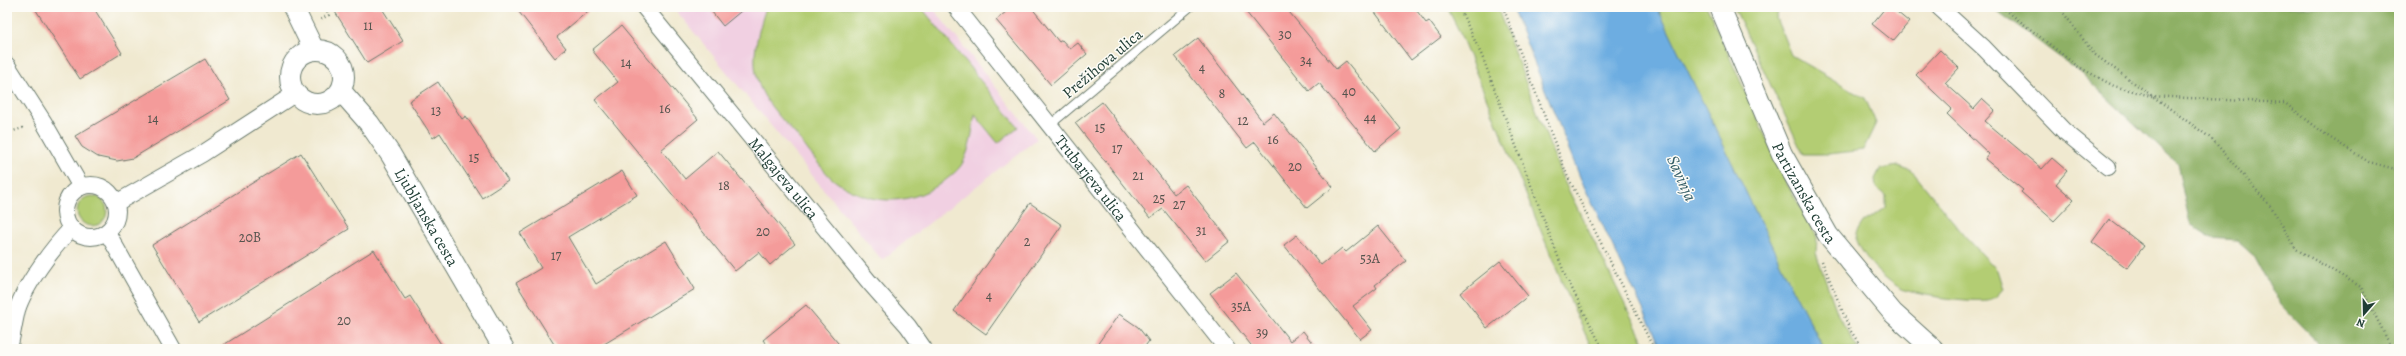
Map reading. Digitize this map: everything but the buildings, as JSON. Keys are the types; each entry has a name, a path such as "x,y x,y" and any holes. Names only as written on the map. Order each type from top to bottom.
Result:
{"street":[{"path":"293,7 314,50"},
{"name":"Malgajeva ulica","path":"644,7 870,284 908,326 924,349"},
{"name":"Trubarjeva ulica","path":"956,7 1227,349"},
{"name":"Partizanska cesta","path":"1720,7 1782,154 1828,235 1893,313 1933,349"},
{"path":"1939,7 1984,48 2064,131 2108,167"},
{"path":"314,50 329,52 340,63 345,77 341,91 331,100 319,104 306,102 296,93 290,80 292,66 301,55 314,50"},
{"path":"7,65 43,122 81,187"},
{"name":"Ljubljanska cesta","path":"341,91 369,123 391,155 504,349"},
{"path":"116,202 202,154 296,93"},
{"path":"98,186 112,195 116,202 116,219 107,232 100,236 85,236 72,228 65,214 66,205 69,198 81,187 98,186"},
{"path":"9,349 18,308 38,271 59,241 72,228"},
{"path":"107,232 173,349"}],"lane":[{"name":"Prežihova ulica","path":"1050,125 1190,7"}],"path":[{"path":"1459,7 1482,56 1565,275 1603,349"},
{"path":"1503,7 1567,175 1654,349"},
{"path":"2002,7 2077,66 2114,86 2151,96 2285,103 2328,137 2369,162 2399,170"},
{"path":"2060,7 2094,54 2212,139 2272,208 2296,249 2361,287 2392,349"},
{"path":"1828,235 1821,258 1850,330 1863,349"}],"shaded area":[{"path":"673,7 932,7 1037,139 882,260"}],"green space":[{"path":"766,7 921,7 1018,127 998,143 975,115 969,146 962,164 952,175 940,184 915,196 902,199 876,199 863,196 838,183 822,168 773,109 763,94 755,69 755,51 758,33"},
{"path":"1447,7 1497,7 1562,177 1647,349 1592,349 1561,280 1459,31"},
{"path":"1657,7 1707,7 1786,182 1817,237 1816,253 1838,315 1858,349 1824,349 1792,288"},
{"path":"1734,7 1780,7 1776,18 1791,55 1865,98 1876,123 1863,150 1829,154 1803,154"},
{"path":"1992,7 2399,7 2399,349 2324,349 2279,303 2254,256 2236,240 2212,238 2190,224 2177,164 2081,73"},
{"path":"1899,166 1912,171 1964,235 1997,270 2003,289 1994,298 1987,300 1963,300 1920,294 1902,289 1880,273 1867,258 1855,235 1863,222 1886,208 1886,196 1876,188 1875,179 1880,169"},
{"path":"92,196 98,197 106,205 106,217 98,225 92,226 86,225 78,217 77,211 78,205 86,197"}],"water":[{"name":"Savinja","path":"1512,7 1657,7 1792,288 1824,349 1662,349 1582,182"}]}
